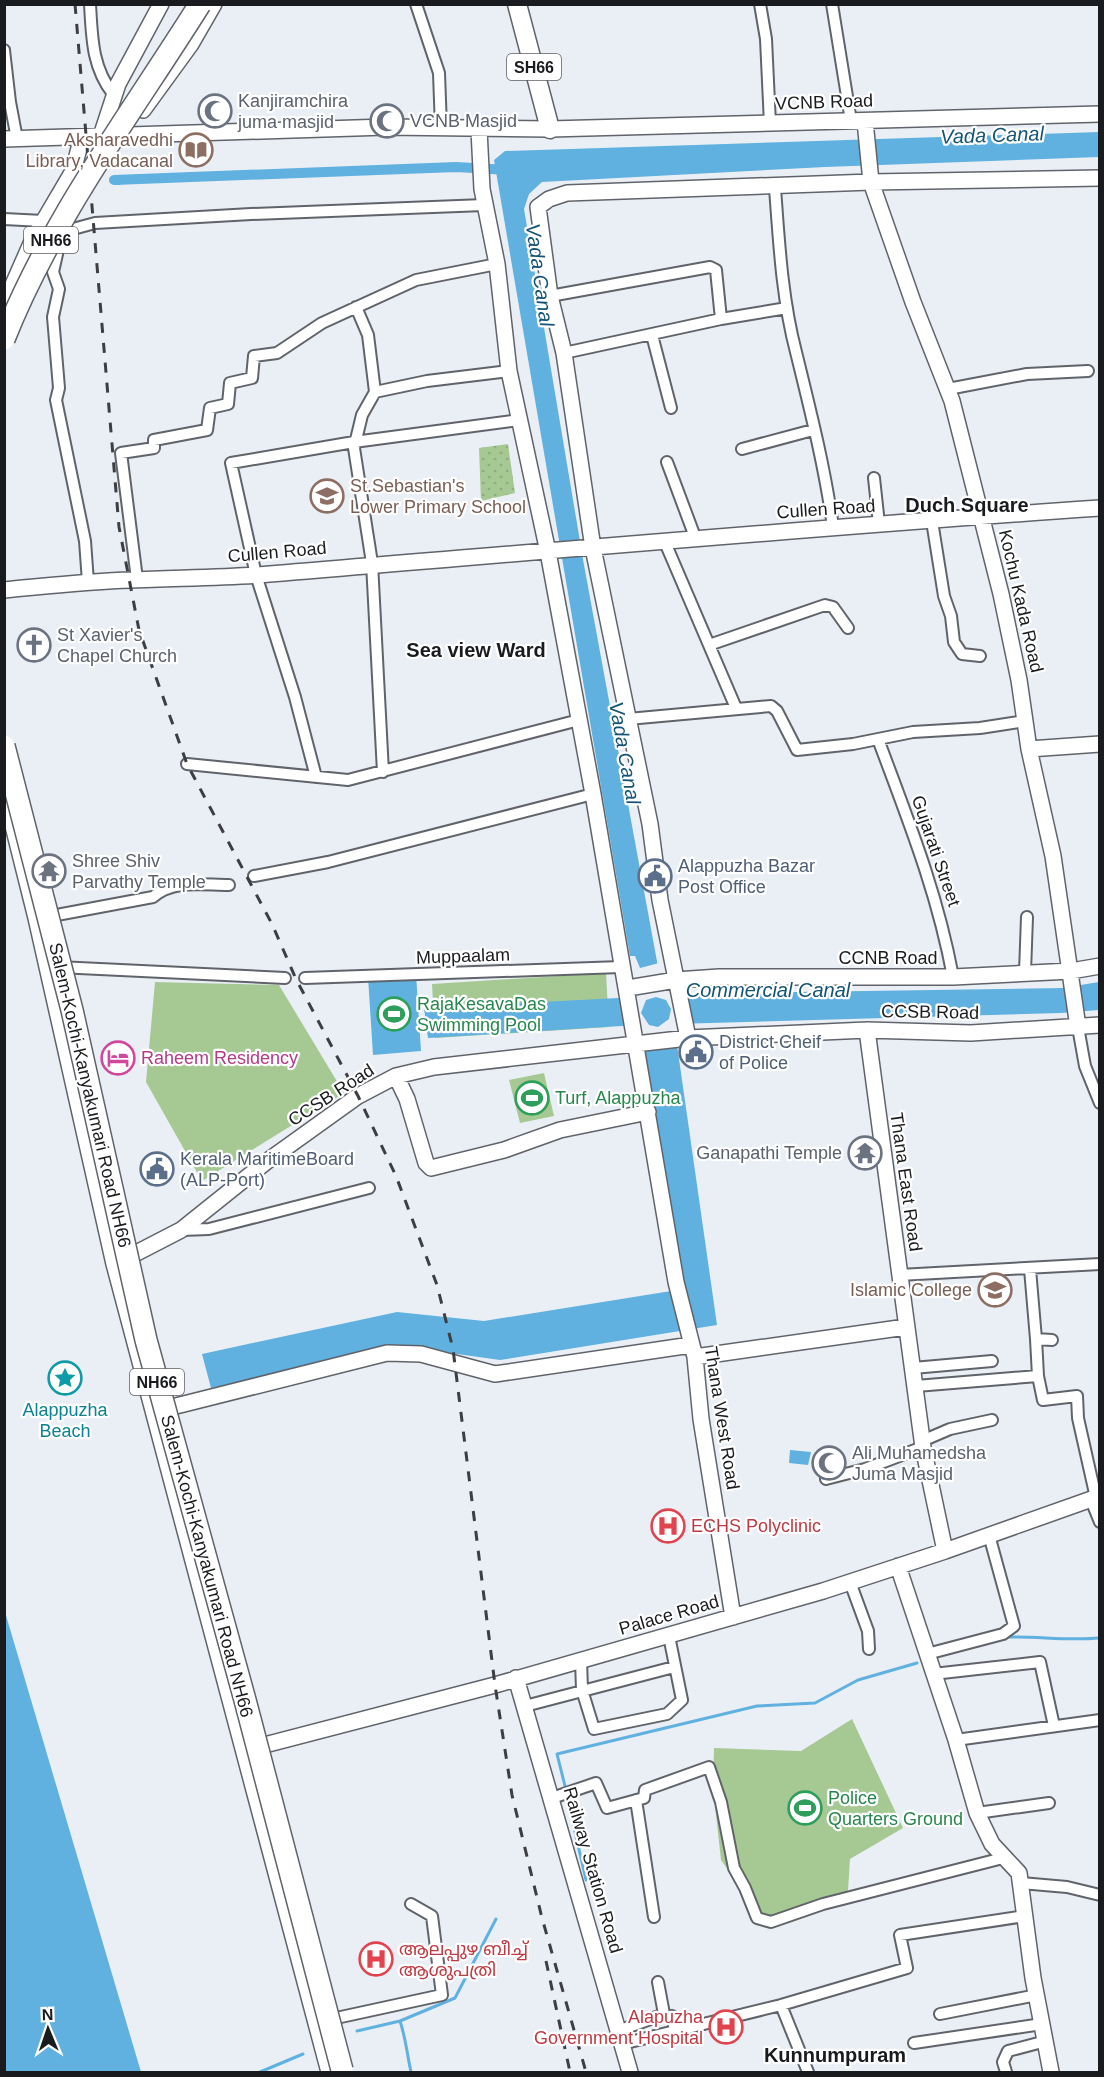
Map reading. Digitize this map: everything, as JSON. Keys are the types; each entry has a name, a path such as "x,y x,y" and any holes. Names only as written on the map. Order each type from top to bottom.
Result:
{"highway":[{"name":"NH66","path":"4,339 27,285 104,141 200,4"},
{"name":"Salem-Kochi-Kanyakumari Road NH66","path":"4,746 72,1010 146,1340 245,1700 335,2071"}],"main road":[{"path":"104,141 114,94 138,42 161,4"},
{"path":"127,135 191,44 214,4"},
{"name":"SH66","path":"517,4 550,129"},
{"name":"VCNB Road","path":"11,139 82,138 104,141 127,135 252,133 386,127 479,130 550,129 861,123 1100,114"},
{"name":"Kochu Kada Road","path":"861,123 870,179 913,302 948,389 982,518 1005,614 1029,748 1053,856 1077,1021"},
{"path":"396,1076 407,1099 426,1163 431,1168 504,1150 560,1130 648,1112 630,991 621,967 550,552 509,371 497,264 484,206 478,149 479,130"},
{"path":"4,305 43,221 73,171 82,138"},
{"path":"683,1034 679,996 671,981 650,824 592,548 564,353 550,296 538,207 549,199 567,193 775,188 870,179 1100,178"},
{"name":"Cullen Road","path":"4,590 137,579 256,575 372,563 550,552 695,537 1100,508"},
{"path":"1029,748 1100,744"},
{"path":"4,790 36,918 114,1264 315,2022 335,2071"},
{"name":"CCNB Road","path":"630,991 671,981 719,977 953,977 1025,972 1072,978 1100,966"},
{"name":"CCSB Road","path":"114,1264 181,1230 266,1162 358,1096 396,1076 434,1066 638,1042 683,1034 867,1030 971,1033 1077,1021 1100,1025"},
{"name":"Thana East Road","path":"867,1030 923,1444 945,1551"},
{"name":"Thana West Road","path":"648,1112 676,1282 691,1344 733,1617"},
{"path":"153,1411 387,1353 422,1354 495,1374 691,1344 906,1327"},
{"name":"Palace Road","path":"244,1751 733,1617 945,1551 1095,1498"},
{"path":"898,1566 956,1740 977,1813 992,1844 1003,1858 1016,1868 1021,1883 1051,2073"},
{"name":"Railway Station Road","path":"516,1678 556,1795 630,2073"}],"street":[{"path":"90,4 93,51 99,73 114,94"},
{"path":"416,4 439,73 441,128"},
{"path":"760,4 766,39 770,124"},
{"path":"832,4 861,123"},
{"path":"4,50 10,102 11,139"},
{"path":"775,188 787,308 826,480 833,527"},
{"path":"88,582 85,541 67,443 56,400 58,388 53,317 59,289 53,272 62,232 95,223 251,214 484,206"},
{"path":"4,219 43,221"},
{"path":"137,579 121,453 154,448 154,440 207,430 210,408 228,404 230,383 252,378 254,356 277,353 322,323 416,280 497,264"},
{"path":"550,296 710,267 716,270 721,319"},
{"path":"356,306 368,335 374,395 362,415 359,434 354,442 372,563 383,772"},
{"path":"564,353 721,319 787,308"},
{"path":"652,335 671,408"},
{"path":"374,395 427,381 509,371"},
{"path":"948,389 1027,374 1088,371"},
{"path":"316,777 256,575 231,463 354,442 519,420"},
{"path":"742,449 813,430"},
{"path":"667,462 695,537"},
{"path":"874,478 879,524"},
{"path":"932,521 954,642 962,654 980,656"},
{"path":"664,540 736,708"},
{"path":"709,645 825,605 833,608 848,628"},
{"path":"628,718 736,708 775,708 797,750 822,749 913,732 980,728 1025,721"},
{"path":"187,764 348,780 579,720"},
{"name":"Gujarati Street","path":"878,739 942,920 953,977"},
{"path":"254,876 328,862 593,794"},
{"path":"36,918 123,904 153,897 162,889 194,883 229,885"},
{"path":"1025,972 1028,917"},
{"path":"47,966 285,978"},
{"name":"Muppaalam","path":"305,978 621,967"},
{"path":"1077,1021 1085,1066 1100,1103"},
{"path":"181,1230 209,1229 369,1188"},
{"path":"899,1275 1100,1264"},
{"path":"1030,1269 1038,1376 1043,1400 1077,1396 1078,1418 1100,1522"},
{"path":"1036,1340 1052,1340"},
{"path":"914,1368 992,1361"},
{"path":"916,1386 1038,1376"},
{"path":"826,1479 865,1469 923,1444 950,1429 992,1420"},
{"path":"927,1654 1003,1634 1014,1626 990,1535"},
{"path":"850,1582 868,1631 869,1649"},
{"path":"581,1660 582,1690 594,1729 667,1714 682,1700 669,1636"},
{"path":"933,1674 1040,1662 1054,1726"},
{"path":"525,1706 674,1667"},
{"path":"956,1740 1100,1720"},
{"path":"556,1795 596,1783 607,1808 644,1798 645,1790 709,1767 721,1802 734,1868 746,1888 757,1918 771,1922 823,1904 1003,1858"},
{"path":"636,1800 654,1917"},
{"path":"977,1813 1049,1803"},
{"path":"1021,1883 1067,1887 1100,1895"},
{"path":"315,2022 442,1995 432,1916 411,1904"},
{"path":"620,2038 675,2030 781,2005 907,1968 900,1935 1025,1916"},
{"path":"658,1982 664,2014"},
{"path":"940,2014 1037,1995"},
{"path":"781,2005 808,2073"},
{"path":"620,2038 664,2014 672,2016 675,2030"},
{"path":"914,2043 1042,2024"},
{"path":"1006,2073 1004,2062 1008,2051 1046,2041"}],"green space":[{"path":"508,444 515,493 481,501 479,448"},
{"path":"606,973 609,1027 435,1038 432,984"},
{"path":"155,982 279,985 344,1093 202,1181 146,1082"},
{"name":"Turf, Alappuzha","path":"544,1073 554,1116 520,1123 509,1080"},
{"name":"Police Quarters Ground","path":"852,1719 903,1828 850,1859 848,1891 763,1920 721,1860 713,1787 714,1748 801,1751"}],"water":[{"path":"1099,132 1099,157 825,167 542,182 529,194 524,209 584,565 663,994 1062,988 1099,982 1099,1010 674,1024 717,1325 500,1360 407,1347 389,1348 211,1388 202,1354 397,1312 484,1321 671,1291 638,1025 428,1038 424,1008 637,997 494,160 505,151"},
{"name":"RajaKesavaDas Swimming Pool","path":"416,974 421,1051 373,1055 368,977"},
{"path":"790,1450 811,1452 808,1465 789,1463"},
{"path":"5,1612 141,2072 5,2072"}],"pier":[{"path":"627,956 635,956 640,968 659,963 665,991 684,990 691,1026 677,1026 680,1047 646,1050 646,1053 639,1054","holes":["656,997 666,1000 671,1009 669,1019 658,1027 649,1025 641,1013 646,1000"]}],"waterway":[{"path":"120,180 114,180 456,167 508,170"},
{"path":"1006,1637 1099,1638"},
{"path":"566,1790 557,1754 757,1706 815,1703 858,1680 917,1663"},
{"path":"567,1797 586,1880"},
{"path":"357,2031 400,2021 455,1998 496,1919"},
{"path":"400,2021 411,2072"},
{"path":"260,2072 303,2054"}],"railway":[{"path":"75,4 119,527 139,630 187,764 272,924 296,979 358,1096 396,1176 437,1285 453,1349 495,1685 512,1795 542,1918 586,2072"},
{"path":"546,1961 570,2072"}],"place":[{"name":"Kanjiramchira juma masjid","path":"215,111"},
{"name":"VCNB Masjid","path":"387,121"},
{"name":"Aksharavedhi Library, Vadacanal","path":"196,150"},
{"name":"St.Sebastian's Lower Primary School","path":"327,496"},
{"name":"St Xavier's Chapel Church","path":"34,645"},
{"name":"Shree Shiv Parvathy Temple","path":"49,871"},
{"name":"Alappuzha Bazar Post Office","path":"655,876"},
{"name":"RajaKesavaDas Swimming Pool","path":"394,1014"},
{"name":"District Cheif of Police","path":"696,1052"},
{"name":"Raheem Residency","path":"118,1058"},
{"name":"Turf, Alappuzha","path":"532,1098"},
{"name":"Ganapathi Temple","path":"865,1153"},
{"name":"Kerala MaritimeBoard (ALP-Port)","path":"157,1169"},
{"name":"Islamic College","path":"995,1290"},
{"name":"Alappuzha Beach","path":"65,1378"},
{"name":"Ali Muhamedsha Juma Masjid","path":"829,1463"},
{"name":"ECHS Polyclinic","path":"668,1526"},
{"name":"Police Quarters Ground","path":"805,1808"},
{"name":"ആലപ്പുഴ ബീച്ച് ആശുപത്രി","path":"376,1959"},
{"name":"Alapuzha Government Hospital","path":"726,2027"}],"district":[{"name":"Duch Square","path":"967,505"},
{"name":"Sea view Ward","path":"476,650"},
{"name":"Kunnumpuram","path":"835,2055"}],"water label":[{"name":"Vada Canal","path":"992,135"},
{"name":"Vada Canal","path":"540,275"},
{"name":"Vada Canal","path":"625,753"},
{"name":"Commercial Canal","path":"768,990"}]}
